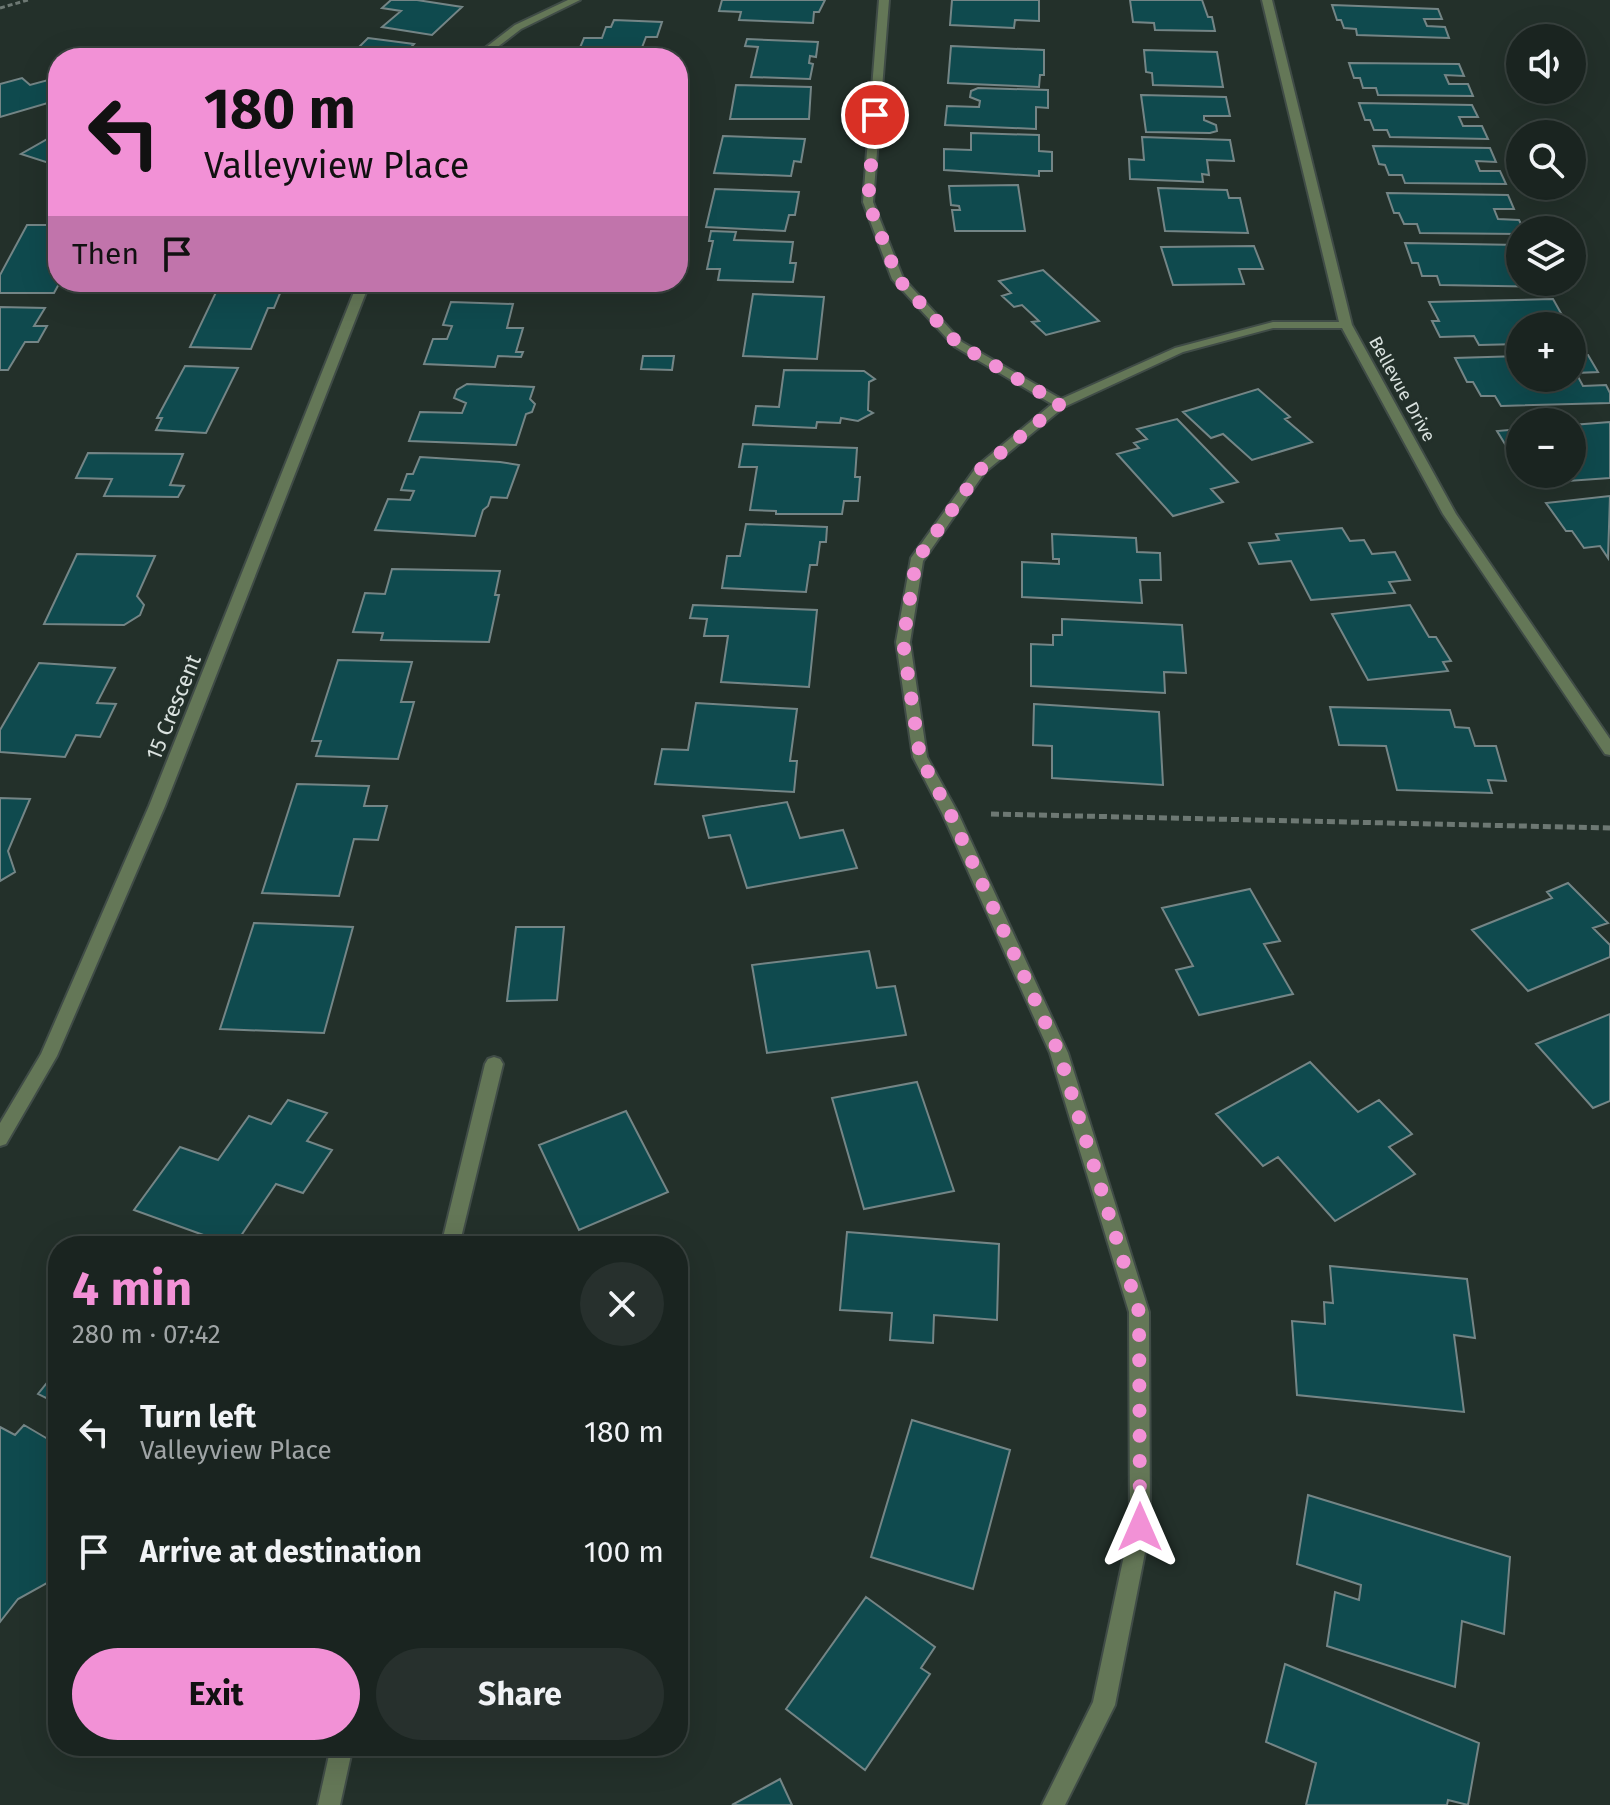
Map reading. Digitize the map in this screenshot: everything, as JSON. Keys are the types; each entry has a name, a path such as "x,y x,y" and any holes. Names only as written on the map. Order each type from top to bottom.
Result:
{"street":[{"path":"490,48 518,27 575,0"},
{"path":"884,0 868,202 898,279 958,344 1060,404"},
{"name":"Bellevue Drive","path":"1267,0 1346,325 1450,514 1610,750"},
{"name":"15 Crescent","path":"0,1139 48,1056 157,806 360,292"},
{"path":"1053,1805 1104,1705 1140,1527 1139,1312 1059,1053 950,813 920,757 903,642 916,561 981,469 1060,404 1179,350 1273,325 1346,325"},
{"path":"452,1236 494,1064"},
{"path":"329,1805 340,1756"}],"path":[{"path":"0,8 28,0"},
{"path":"950,813 1610,828"}],"building":[{"path":"391,0 417,0 462,7 432,35 382,27 401,11 382,8"},
{"path":"722,0 825,0 819,12 814,12 813,23 739,20 741,12 719,11"},
{"path":"952,0 1039,0 1039,21 1015,20 1014,28 950,25"},
{"path":"1130,0 1202,0 1208,17 1212,17 1215,31 1155,30 1154,23 1133,22"},
{"path":"1332,5 1438,9 1442,19 1424,19 1427,26 1445,27 1449,38 1357,35 1356,29 1344,28 1341,20 1337,20"},
{"path":"614,20 662,22 657,37 646,37 642,48 580,48 584,38 602,38 606,27 611,27"},
{"path":"368,38 414,44 410,48 358,48"},
{"path":"747,39 818,42 816,57 810,56 809,63 813,64 810,79 751,77 758,47 745,46"},
{"path":"951,46 1044,50 1044,75 1040,75 1039,87 948,83"},
{"path":"1144,50 1217,52 1223,87 1153,85 1152,73 1146,72"},
{"path":"1349,63 1459,64 1464,76 1445,75 1449,84 1468,84 1473,96 1378,95 1376,88 1363,88 1360,78 1354,78"},
{"path":"22,78 30,85 48,80 48,103 0,117 0,84"},
{"path":"736,85 811,87 809,119 730,119"},
{"path":"978,88 1048,90 1048,108 1036,107 1036,129 945,125 947,106 979,107 980,101 970,97 971,91"},
{"path":"1141,95 1226,97 1230,116 1204,116 1204,120 1216,125 1217,131 1210,133 1146,132"},
{"path":"1359,103 1472,105 1478,117 1459,117 1463,126 1482,126 1488,139 1390,137 1387,130 1374,130 1370,120 1365,120"},
{"path":"971,133 1039,135 1039,151 1052,152 1052,171 1039,171 1039,176 944,170 944,149 971,150"},
{"path":"723,136 805,139 801,162 794,161 791,176 714,173"},
{"path":"1142,137 1230,140 1234,161 1207,160 1209,175 1202,174 1203,182 1130,179 1129,159 1144,160"},
{"path":"48,139 48,163 21,154"},
{"path":"1373,146 1490,148 1496,162 1476,161 1480,171 1500,171 1506,184 1405,183 1402,175 1389,175 1385,165 1379,164"},
{"path":"1018,185 1025,231 955,231 952,210 960,210 959,206 951,205 949,186"},
{"path":"1158,188 1227,190 1229,198 1240,198 1248,233 1165,231"},
{"path":"715,189 799,192 795,215 789,215 785,231 706,227"},
{"path":"1387,193 1506,195 1506,200 1510,200 1514,209 1494,209 1498,219 1506,219 1506,234 1420,233 1417,224 1404,224 1399,213 1394,213"},
{"path":"27,225 48,225 48,292 54,293 0,293 0,275"},
{"path":"711,231 736,232 734,240 793,242 790,263 796,263 793,282 718,280 720,269 707,269 713,241 709,241"},
{"path":"1405,243 1506,245 1506,286 1440,285 1437,276 1422,276 1418,263 1412,263"},
{"path":"1254,246 1263,269 1239,269 1244,284 1173,285 1161,247"},
{"path":"1043,270 1099,321 1046,335 1032,322 1039,321 1022,305 1014,307 1002,296 1011,293 999,281"},
{"path":"216,292 281,292 274,308 268,308 251,349 190,347"},
{"path":"753,294 824,297 817,359 743,356"},
{"path":"1553,299 1560,312 1506,312 1506,344 1479,345 1474,336 1440,337 1432,321 1439,321 1429,302"},
{"path":"451,302 513,304 507,328 523,328 516,352 523,352 521,357 498,356 495,367 424,364 433,339 447,339 452,326 443,325"},
{"path":"0,307 45,308 34,326 47,326 38,342 25,342 8,370 0,370"},
{"path":"1586,355 1588,355 1598,372 1586,373"},
{"path":"643,356 674,356 672,370 641,369"},
{"path":"1506,356 1506,392 1586,392 1586,386 1606,385 1610,403 1501,406 1495,396 1481,396 1473,382 1467,382 1455,358"},
{"path":"185,366 238,368 206,433 156,430 162,418 157,418"},
{"path":"784,370 864,371 875,379 869,382 868,410 873,413 858,421 841,418 840,423 817,422 816,428 753,425 756,406 779,407"},
{"path":"467,384 534,387 530,399 535,404 532,412 526,414 516,445 409,441 420,412 462,413 466,403 454,398 457,390"},
{"path":"1258,389 1290,417 1285,419 1312,442 1252,460 1223,434 1211,438 1183,412"},
{"path":"1177,419 1238,482 1211,489 1223,502 1173,516 1117,454 1139,448 1134,443 1147,439 1137,429"},
{"path":"1610,422 1610,478 1586,480 1586,424"},
{"path":"1506,430 1506,446 1497,431"},
{"path":"743,444 857,448 855,477 860,477 858,501 844,501 842,514 776,514 776,511 750,510 757,467 739,467"},
{"path":"88,453 183,454 170,485 184,486 178,497 104,496 112,479 76,478"},
{"path":"420,457 519,465 507,498 491,497 483,510 475,536 375,530 388,499 410,500 414,491 401,490 407,474 413,474"},
{"path":"1610,496 1608,558 1600,546 1584,548 1572,531 1566,531 1546,503"},
{"path":"746,524 827,527 826,542 820,542 817,565 810,565 806,592 722,588 727,556 740,556"},
{"path":"1342,528 1350,541 1364,540 1372,554 1395,552 1410,580 1389,582 1395,593 1311,600 1291,561 1259,564 1249,543 1279,540 1276,534"},
{"path":"1052,534 1136,538 1137,552 1160,553 1161,580 1140,580 1142,603 1022,597 1022,562 1059,564 1059,559 1053,559"},
{"path":"77,554 155,556 137,596 144,605 140,615 124,625 44,624"},
{"path":"392,569 500,571 495,595 499,595 489,642 381,640 383,633 353,632 365,593 385,594"},
{"path":"693,605 817,610 809,687 721,682 728,636 704,636 707,619 690,618"},
{"path":"1410,605 1429,637 1436,637 1451,661 1443,662 1448,671 1368,680 1332,614"},
{"path":"1062,619 1182,625 1186,673 1164,672 1165,693 1031,686 1031,644 1053,645 1053,635 1062,635"},
{"path":"338,660 412,662 401,702 414,702 398,759 316,756 321,741 312,741"},
{"path":"39,663 115,668 97,703 116,704 100,737 76,735 65,757 0,752 0,730"},
{"path":"696,703 797,709 790,761 797,761 794,792 655,784 662,749 688,750"},
{"path":"1034,704 1159,712 1163,785 1052,778 1052,746 1033,745"},
{"path":"1330,707 1450,710 1455,727 1469,728 1475,746 1496,746 1506,781 1488,780 1492,793 1397,790 1386,746 1339,745"},
{"path":"297,784 369,786 364,806 387,806 378,840 354,839 339,896 262,893"},
{"path":"0,798 30,799 8,851 15,872 0,881"},
{"path":"787,802 800,838 843,830 857,868 747,888 730,835 709,838 703,816"},
{"path":"1568,883 1608,923 1593,928 1610,945 1610,957 1528,991 1472,930 1552,898 1547,892"},
{"path":"1250,889 1280,941 1264,944 1293,994 1199,1015 1176,970 1193,966 1162,908"},
{"path":"254,923 353,927 324,1033 220,1029"},
{"path":"516,927 564,927 557,1000 507,1001"},
{"path":"869,951 877,988 895,986 906,1035 767,1053 752,965"},
{"path":"1610,1014 1610,1101 1593,1108 1536,1044"},
{"path":"1310,1062 1358,1112 1379,1100 1412,1134 1389,1147 1415,1174 1335,1221 1278,1157 1263,1166 1216,1114"},
{"path":"917,1082 954,1191 864,1209 832,1098"},
{"path":"288,1100 327,1113 307,1141 332,1150 303,1193 276,1184 241,1236 206,1236 134,1210 180,1147 218,1160 249,1116 271,1124"},
{"path":"626,1111 668,1192 579,1230 539,1145"},
{"path":"847,1232 999,1244 997,1320 934,1315 933,1343 890,1340 892,1313 840,1310"},
{"path":"1330,1266 1467,1279 1475,1338 1454,1335 1464,1412 1297,1395 1292,1321 1325,1324 1324,1302 1333,1303"},
{"path":"48,1382 48,1399 38,1394"},
{"path":"912,1420 1010,1450 973,1589 871,1557"},
{"path":"24,1425 48,1439 48,1582 18,1599 0,1622 0,1427 15,1435"},
{"path":"1308,1495 1510,1557 1504,1634 1462,1621 1455,1687 1327,1646 1335,1592 1359,1600 1361,1585 1297,1564"},
{"path":"866,1597 935,1647 921,1668 930,1674 865,1770 786,1709"},
{"path":"1285,1664 1479,1743 1468,1805 1448,1800 1447,1805 1306,1805 1316,1763 1266,1742"},
{"path":"780,1779 792,1805 732,1805"}],"route":[{"path":"875,115 868,202 898,279 958,344 1060,404 981,469 916,561 903,642 920,757 950,813 1059,1053 1139,1312 1140,1527"}]}
